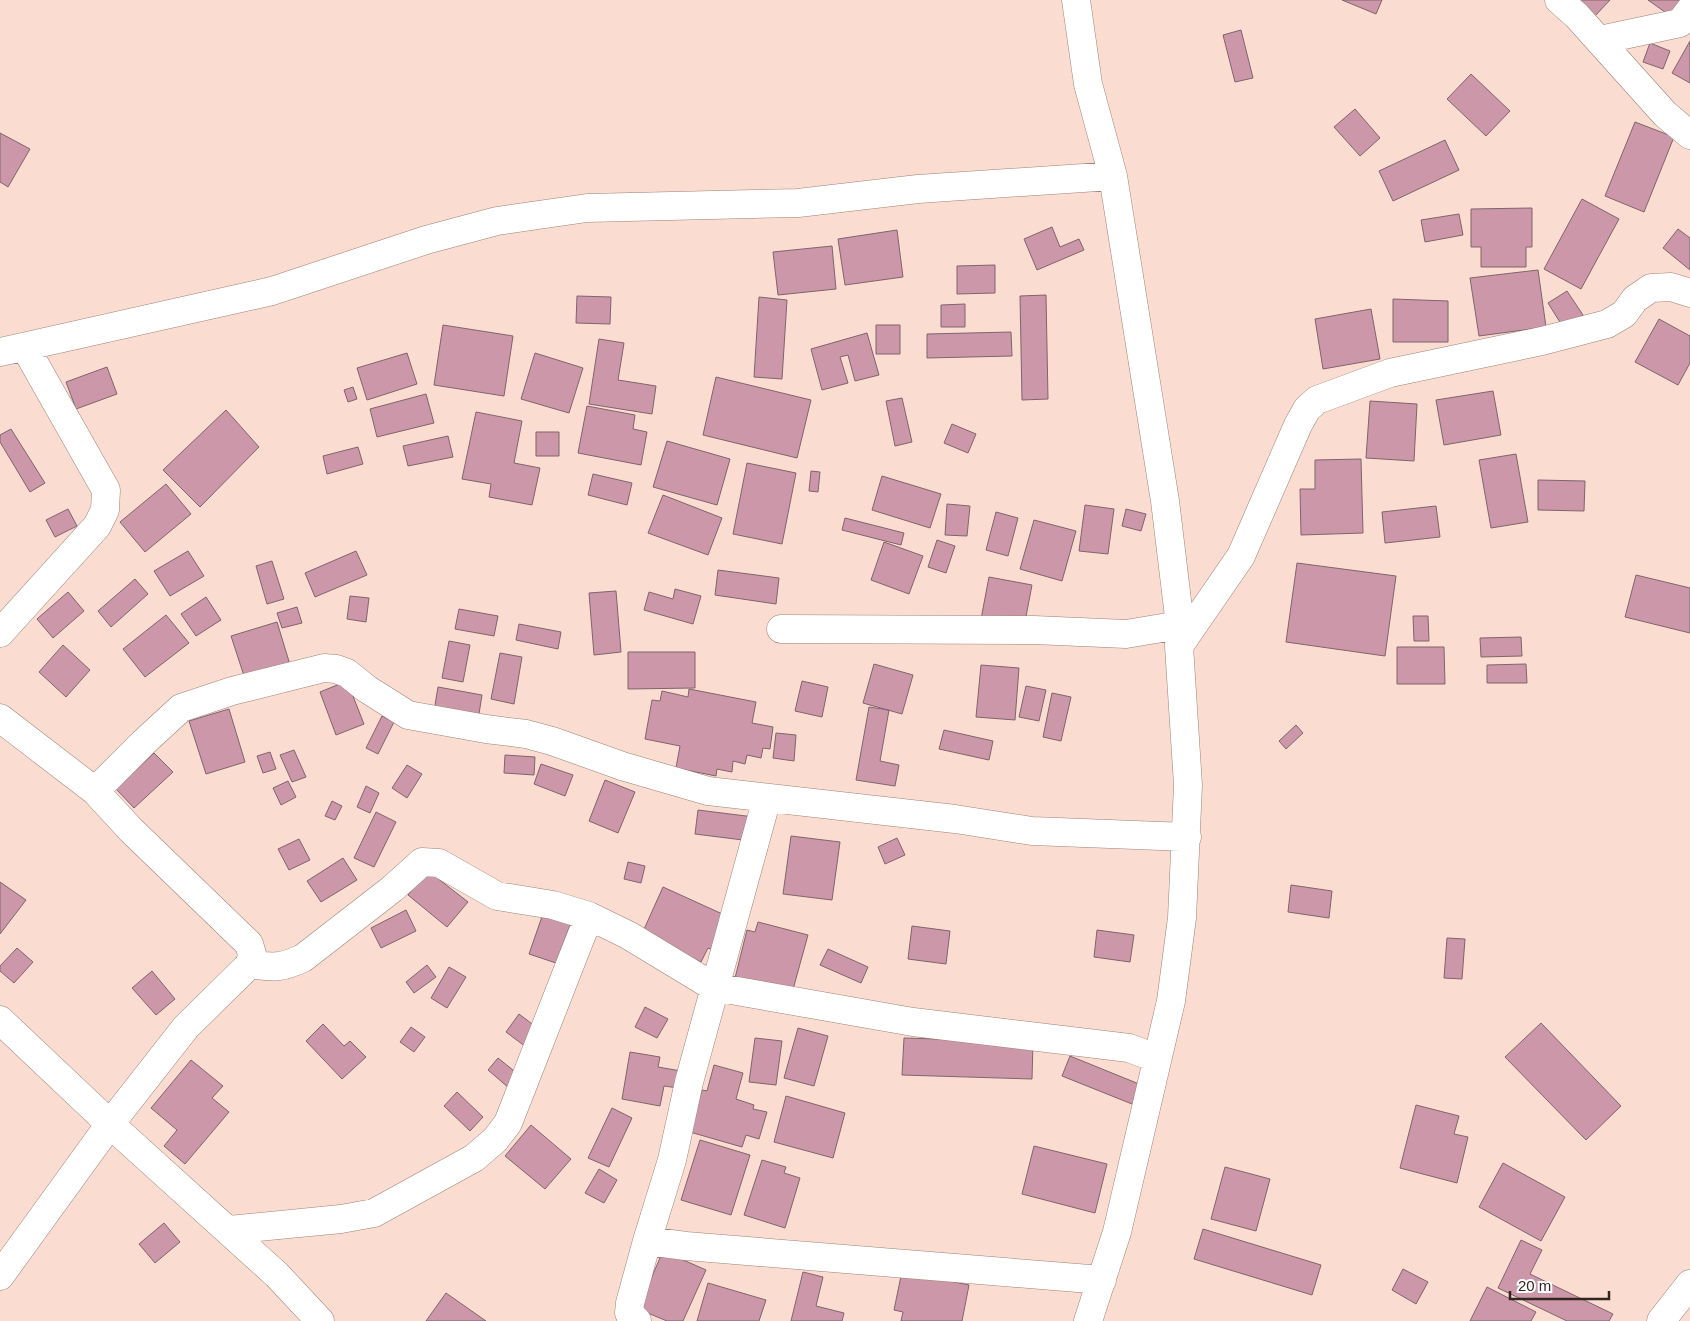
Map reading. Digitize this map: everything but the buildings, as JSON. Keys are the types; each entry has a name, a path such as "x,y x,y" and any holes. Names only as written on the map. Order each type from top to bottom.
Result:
{"street":[{"path":"1076,0 1088,84 1113,176 1165,502 1179,636 1188,785 1182,918 1170,1001 1117,1232 1088,1321"},
{"path":"1559,0 1600,40 1665,114 1690,135"},
{"path":"1600,40 1680,23 1690,10"},
{"path":"0,633 97,526 105,510 106,490 12,350 272,291 426,240 497,221 587,208 798,203 918,189 1113,176"},
{"path":"1179,636 1242,556 1298,426 1308,409 1317,400 1390,373 1542,341 1607,324 1624,314 1635,299 1651,288 1671,287 1690,293"},
{"path":"781,630 1024,630 1179,636"},
{"path":"95,791 143,742 181,708 232,691 324,668 336,669 347,673 367,689 408,715 526,734 552,741 622,766 708,791 956,819 1032,831 1186,837"},
{"path":"0,718 95,791 130,830 249,944 252,954 250,964 186,1027 110,1124 0,1276"},
{"path":"637,1321 629,1313 630,1303 672,1160 689,1082 767,798"},
{"path":"250,964 273,968 287,966 303,958 392,889 422,862 439,863 497,896 553,905 590,916 628,934 714,987 913,1022 1129,1048 1156,1058"},
{"path":"229,1230 341,1219 374,1213 474,1158 495,1140 508,1123 590,916"},
{"path":"0,1020 110,1124 277,1275 320,1321"},
{"path":"647,1241 686,1246 1102,1280"},
{"path":"1661,1321 1690,1284"}]}
